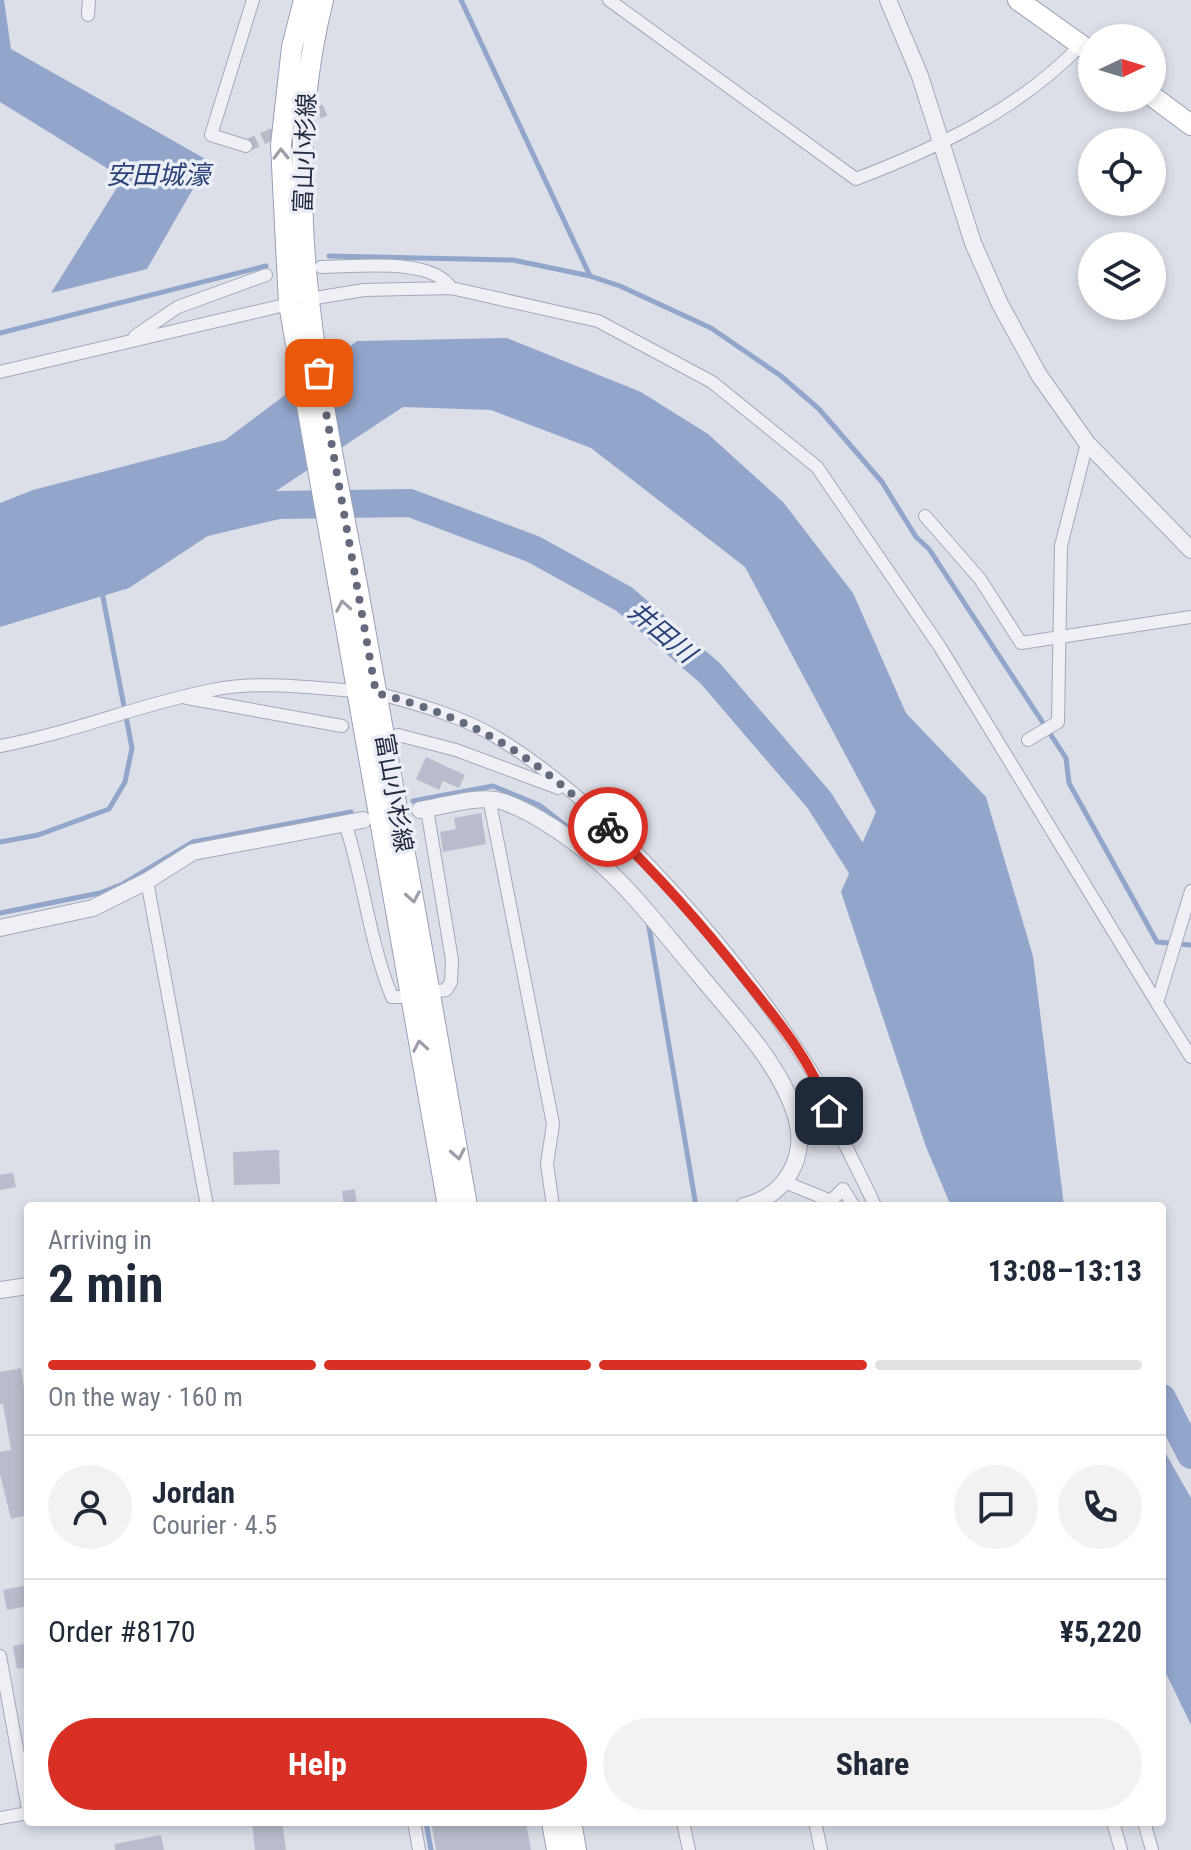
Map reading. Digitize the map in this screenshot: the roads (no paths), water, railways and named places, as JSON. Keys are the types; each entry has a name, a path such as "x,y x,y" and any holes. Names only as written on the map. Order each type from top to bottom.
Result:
{"main road":[{"name":"富山小杉線","path":"304,0 292,47 281,145 300,308 421,994 466,1202"},
{"name":"富山小杉線","path":"300,308 300,144 311,50 323,0"},
{"path":"1018,0 1078,43"},
{"path":"1166,106 1191,125"},
{"name":"富山小杉線","path":"421,994 447,1202"},
{"path":"553,1826 557,1850"},
{"path":"572,1826 576,1850"}],"street":[{"path":"88,15 89,0"},
{"path":"246,146 211,135 253,0"},
{"path":"609,0 856,179 925,152 996,115 1078,54"},
{"path":"888,0 943,142 973,243 1000,304 1039,375 1087,443 1191,550"},
{"path":"321,267 422,268 446,279 451,288"},
{"path":"127,341 178,307 266,275"},
{"path":"0,372 127,341 300,308 364,290 451,288 598,321 712,382 817,467 940,647 1191,1057"},
{"path":"1028,740 1058,722 1061,546 1087,443"},
{"path":"925,516 980,579 1021,643 1191,617"},
{"path":"0,746 40,738 213,689 275,685 367,687 430,708 499,738 569,792 648,866 781,1024 819,1083 829,1111 873,1202"},
{"path":"184,698 342,726"},
{"path":"398,735 456,750 569,792"},
{"path":"345,823 356,854 380,969 392,997 446,990 451,982 452,960 424,810 489,798 506,803 549,827 601,864 665,933 742,1028 779,1081 795,1113 799,1142 787,1183 759,1202"},
{"path":"489,798 553,1124 547,1164 552,1202"},
{"path":"0,928 93,908 147,881 193,852 363,820"},
{"path":"147,881 206,1202"},
{"path":"1157,1003 1191,891"},
{"path":"787,1183 828,1202"},
{"path":"833,1202 843,1189 851,1202"},
{"path":"0,1290 24,1287"},
{"path":"0,1656 24,1789"},
{"path":"0,1818 24,1812"},
{"path":"415,1826 419,1850"},
{"path":"684,1826 689,1850"},
{"path":"816,1826 821,1850"},
{"path":"1114,1826 1121,1850"},
{"path":"1145,1826 1152,1850"}],"water":[{"name":"安田城濠","path":"0,0 4,0 11,49 209,161 147,269 51,293 123,178 0,102"},
{"path":"507,338 641,392 708,434 783,502 853,593 906,713 986,797 1033,956 1064,1202 949,1202 926,1147 841,892 876,812 745,567 591,448 491,410 403,407 129,588 0,627 0,503 33,490 225,440 357,341"},
{"path":"1166,1454 1191,1498 1191,1725 1166,1673"}],"waterway":[{"path":"461,0 590,276"},
{"path":"329,256 513,260 590,276 620,286 711,328 781,376 819,409 882,482 916,537 929,549 1066,758 1069,783 1157,942 1191,945"},
{"path":"0,333 266,266"},
{"name":"井田川","path":"206,522 278,505 410,503 533,549 624,599 710,673 819,800 875,888"},
{"path":"0,842 38,835 109,809 125,782 132,748 102,592"},
{"path":"413,801 493,786 539,805 574,832"},
{"path":"0,913 100,893 123,884 193,842 351,812"},
{"path":"648,921 695,1202"},
{"name":"井田川","path":"1166,1406 1191,1455"},
{"path":"427,1826 431,1850"}],"tunnel":[{"path":"302,120 325,110"},
{"path":"246,146 286,128"}]}
